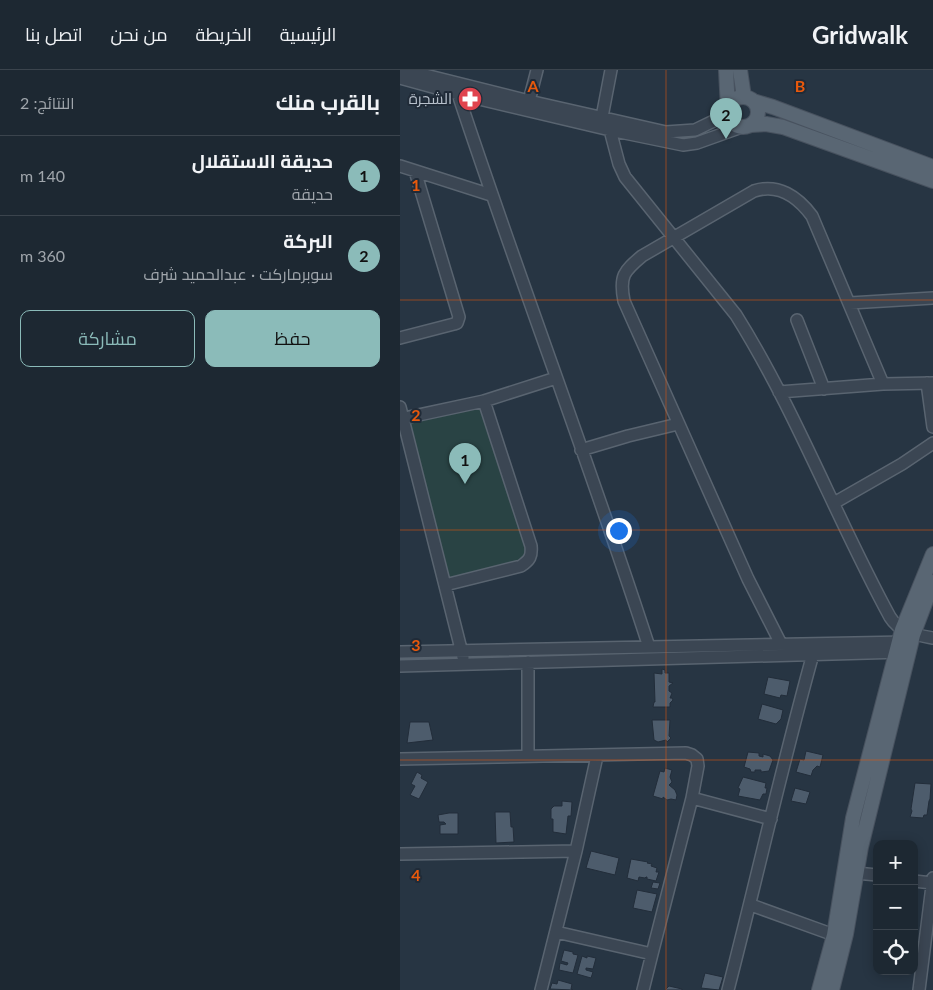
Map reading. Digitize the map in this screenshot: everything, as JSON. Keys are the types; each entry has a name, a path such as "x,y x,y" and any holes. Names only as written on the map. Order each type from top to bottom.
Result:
{"main road":[{"path":"726,70 728,112 732,122 745,126 766,124 783,127 933,181"},
{"path":"740,70 748,99 758,111 756,119 745,126"},
{"path":"728,112 732,101 748,99 933,167"},
{"path":"819,990 834,935 853,818 933,554"},
{"path":"832,990 846,934 861,847 905,642 933,582"}],"street":[{"path":"406,70 666,132 695,130 728,112"},
{"path":"530,101 537,70"},
{"path":"602,117 611,70"},
{"path":"400,78 458,94 682,145 690,145 745,126"},
{"path":"458,94 491,195 611,530 649,647"},
{"path":"610,130 619,164 626,177 736,315 779,392 887,612 905,642"},
{"path":"400,166 491,195"},
{"path":"400,338 457,323 459,317 415,171"},
{"path":"781,644 748,579 624,300 621,288 623,276 631,265 642,256 754,191 764,187 776,189 793,196 805,206 812,216 883,384"},
{"path":"850,304 933,298"},
{"path":"797,320 824,389"},
{"path":"401,418 484,400 556,378"},
{"path":"779,392 883,384 930,383 933,427"},
{"path":"444,585 521,566 532,555 532,546 484,400"},
{"path":"400,407 401,418 462,650 464,664"},
{"path":"581,450 678,424"},
{"path":"834,502 902,464 933,443"},
{"path":"400,666 813,654 933,638"},
{"path":"400,652 905,642"},
{"path":"728,990 751,905 794,722 813,654"},
{"path":"528,662 528,755"},
{"path":"400,759 686,753 697,759 698,766 692,798 643,990"},
{"path":"541,990 576,852 597,756"},
{"path":"692,798 771,819"},
{"path":"400,854 576,852"},
{"path":"856,873 873,875"},
{"path":"918,881 933,880 920,990"},
{"path":"751,905 834,935"},
{"path":"556,932 652,954"}],"green space":[{"path":"484,401 531,546 528,561 445,585 404,421"}],"building":[{"path":"662,669 665,670 665,673 669,673 669,682 673,683 669,686 669,691 672,693 670,698 673,700 670,703 670,707 653,707 655,702 654,673 662,674"},
{"path":"768,677 790,681 787,696 781,695 780,698 764,694"},
{"path":"762,704 783,710 781,719 776,724 758,719"},
{"path":"652,720 670,720 669,736 671,738 667,742 666,740 658,742 654,740"},
{"path":"410,722 429,722 433,740 407,743"},
{"path":"806,751 823,755 820,767 817,766 813,770 811,776 796,772 800,759 804,760"},
{"path":"748,752 759,753 759,756 763,757 763,754 770,756 773,760 769,771 761,772 761,770 755,770 755,772 751,772 750,769 744,767"},
{"path":"665,768 672,770 670,777 672,782 669,785 675,790 676,800 667,800 663,797 663,799 653,796 660,771 664,772"},
{"path":"417,772 422,775 421,778 428,782 419,799 410,795 415,786 411,784"},
{"path":"743,777 766,783 766,794 763,794 760,800 738,796 740,789 738,788"},
{"path":"915,783 931,784 927,815 924,815 923,818 910,817"},
{"path":"795,788 810,792 806,804 791,801"},
{"path":"562,801 572,802 571,816 568,816 566,834 553,832 553,819 551,819 551,809 554,806 562,806"},
{"path":"495,812 510,812 514,842 496,843"},
{"path":"458,813 458,834 440,834 440,825 446,824 439,822 438,815"},
{"path":"591,851 619,858 615,875 586,868"},
{"path":"631,859 648,862 652,864 651,866 657,868 656,872 659,872 656,881 647,879 647,877 639,877 638,881 627,878"},
{"path":"653,882 660,883 658,889 651,888"},
{"path":"637,890 657,894 652,912 633,908"},
{"path":"564,950 578,955 573,973 559,970 560,963 567,965 568,963 561,961"},
{"path":"582,956 596,958 593,969 586,968 586,970 593,972 591,978 577,974"},
{"path":"705,973 723,977 719,990 701,988"},
{"path":"558,980 572,984 571,989 573,990 550,989 552,983 557,984"},
{"path":"669,986 682,989 682,990 665,990"}],"place":[{"name":"الشجرة","path":"470,99"},
{"name":"البركة","path":"726,139"},
{"name":"حديقة الاستقلال","path":"465,484"}]}
